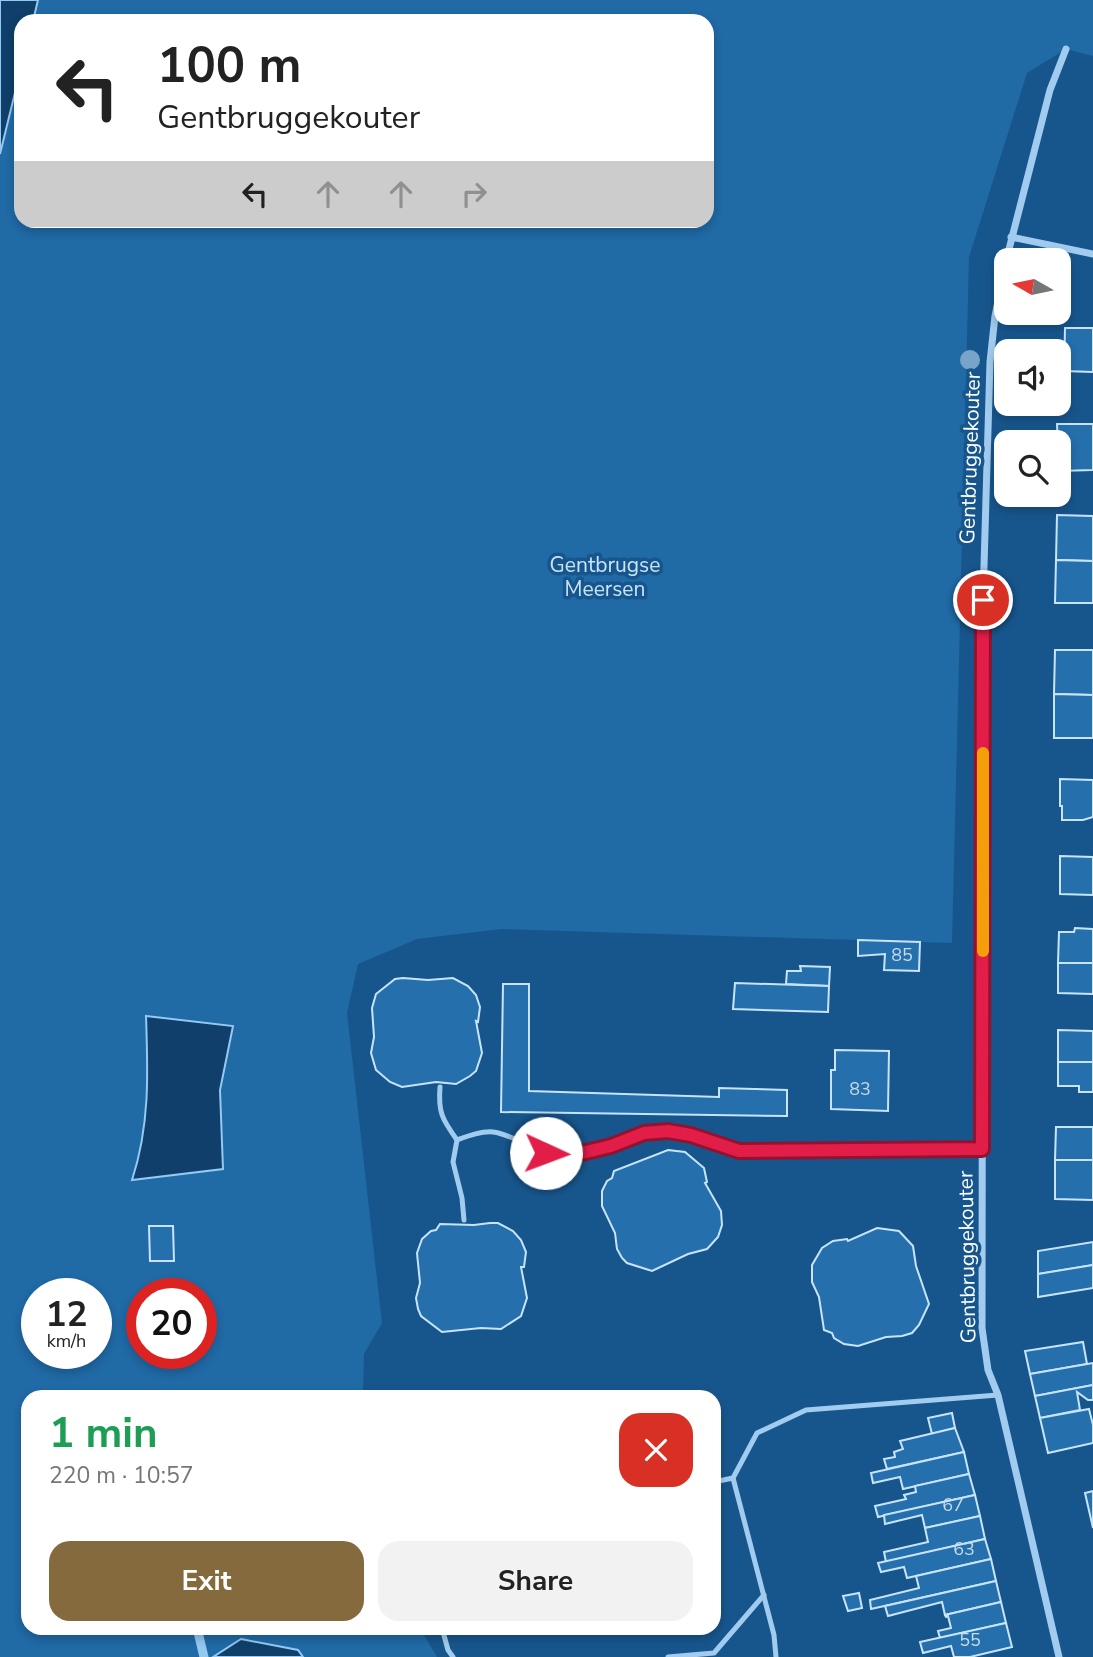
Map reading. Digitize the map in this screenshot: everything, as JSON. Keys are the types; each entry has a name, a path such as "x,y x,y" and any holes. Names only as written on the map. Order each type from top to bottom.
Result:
{"street":[{"name":"Gentbruggekouter","path":"1009,248 1050,90 1066,49"},
{"path":"1011,237 1093,254"},
{"name":"Gentbruggekouter","path":"994,325 990,362 984,573 982,1328 988,1370 998,1395 1059,1657"}],"lane":[{"path":"440,1087 440,1113 457,1139 453,1162 462,1198 464,1220"},
{"path":"457,1139 476,1133 494,1132 546,1153 569,1156 611,1146 644,1133 668,1131 691,1135 739,1151 982,1149"},
{"path":"776,1657 774,1635 733,1478 757,1433 806,1410 998,1395"},
{"path":"721,1481 733,1478"},
{"path":"668,1657 714,1653 764,1595"},
{"path":"444,1635 453,1657"}],"green space":[{"name":"Gentbrugse Meersen","path":"38,0 1093,0 1093,56 1066,49 1027,73 969,257 952,943 501,929 417,939 358,964 347,1013 382,1323 364,1354 363,1390 21,1390 21,1635 424,1635 437,1657 0,1657 0,154 14,97 14,228 714,228 714,14 35,14","holes":["146,1016 232,1026 220,1090 223,1168 132,1179 145,1119"]}],"shaded area":[{"path":"0,0 38,0 35,14 14,14 14,97 0,154"},
{"path":"146,1016 233,1026 220,1090 223,1169 132,1180 145,1119"},
{"path":"241,1639 298,1650 303,1657 213,1657"}],"building":[{"path":"1065,328 1093,328 1093,372 1071,371 1071,339 1065,339"},
{"path":"1057,424 1093,424 1093,470 1071,471 1071,430 1057,430"},
{"path":"1057,515 1093,516 1093,561 1056,560"},
{"path":"1056,560 1093,561 1093,603 1055,603"},
{"path":"1055,650 1093,650 1093,695 1054,694"},
{"path":"1054,694 1093,695 1093,738 1054,738"},
{"path":"1060,779 1093,780 1093,817 1062,820"},
{"path":"1060,856 1093,857 1093,895 1060,894"},
{"path":"1075,928 1093,929 1093,963 1058,963 1059,932 1074,932"},
{"path":"858,940 920,942 919,971 884,970 885,954 858,956"},
{"path":"1058,963 1093,963 1093,994 1058,993"},
{"path":"800,966 830,967 829,986 786,984 787,971 801,971"},
{"path":"453,978 468,986 476,995 480,1007 478,1022 476,1021 482,1053 476,1071 470,1076 456,1084 436,1082 402,1087 390,1082 376,1070 371,1053 374,1037 372,1008 376,994 395,979"},
{"path":"735,983 829,986 828,1012 733,1009"},
{"path":"503,984 529,984 529,1091 719,1097 719,1088 787,1090 787,1116 501,1112"},
{"path":"1058,1030 1093,1031 1093,1062 1058,1062"},
{"path":"835,1050 889,1051 888,1111 831,1109 831,1070 835,1070"},
{"path":"1058,1062 1093,1062 1093,1092 1079,1092 1079,1086 1058,1086"},
{"path":"1056,1127 1093,1127 1093,1160 1055,1160"},
{"path":"668,1150 685,1152 704,1168 705,1183 721,1211 722,1225 718,1237 707,1249 688,1254 652,1271 627,1263 622,1258 617,1249 615,1233 602,1206 602,1191 614,1171"},
{"path":"1055,1160 1093,1160 1093,1200 1055,1199"},
{"path":"498,1223 513,1231 526,1252 524,1267 521,1267 527,1298 521,1316 501,1329 442,1332 421,1316 418,1309 416,1298 420,1283 417,1253 422,1239 440,1224"},
{"path":"149,1226 173,1226 174,1261 150,1261"},
{"path":"877,1228 899,1231 913,1246 916,1266 929,1304 912,1333 886,1337 858,1346 844,1344 834,1338 832,1333 824,1330 819,1297 812,1282 812,1265 822,1248 833,1241 848,1241"},
{"path":"1093,1242 1093,1265 1038,1274 1038,1251"},
{"path":"1093,1265 1093,1288 1038,1297 1038,1274"},
{"path":"1083,1342 1087,1364 1030,1374 1025,1351"},
{"path":"1093,1363 1093,1385 1035,1396 1030,1374"},
{"path":"1093,1385 1093,1400 1088,1400 1077,1392 1080,1410 1040,1418 1035,1396"},
{"path":"1089,1409 1093,1425 1093,1443 1048,1453 1040,1418"},
{"path":"952,1413 955,1428 932,1434 928,1418"},
{"path":"955,1428 964,1452 887,1469 884,1459 895,1457 894,1452 903,1449 900,1441"},
{"path":"964,1452 969,1474 903,1489 900,1477 873,1483 871,1473"},
{"path":"969,1474 975,1495 878,1517 875,1506 906,1499 904,1495 916,1492 915,1486"},
{"path":"1093,1491 1093,1528 1085,1493"},
{"path":"975,1495 980,1516 925,1528 922,1515 885,1524 884,1515"},
{"path":"980,1516 985,1539 886,1562 884,1552 928,1542 925,1528"},
{"path":"985,1539 991,1559 907,1578 904,1567 881,1572 878,1563"},
{"path":"991,1559 996,1581 871,1609 870,1600 919,1588 916,1576"},
{"path":"996,1581 1001,1602 945,1615 942,1602 888,1616 885,1606"},
{"path":"859,1593 862,1608 848,1611 843,1596"},
{"path":"1001,1602 1006,1623 940,1638 938,1631 951,1628 948,1616 945,1615"},
{"path":"1006,1623 1012,1647 970,1657 954,1657 951,1646 923,1653 920,1642"}],"waterway":[{"path":"199,1635 204,1657"}],"slow traffic":[{"path":"983,753 983,951"}],"route":[{"path":"546,1153 569,1156 611,1146 644,1133 668,1131 691,1135 739,1151 982,1149 983,600"}]}
